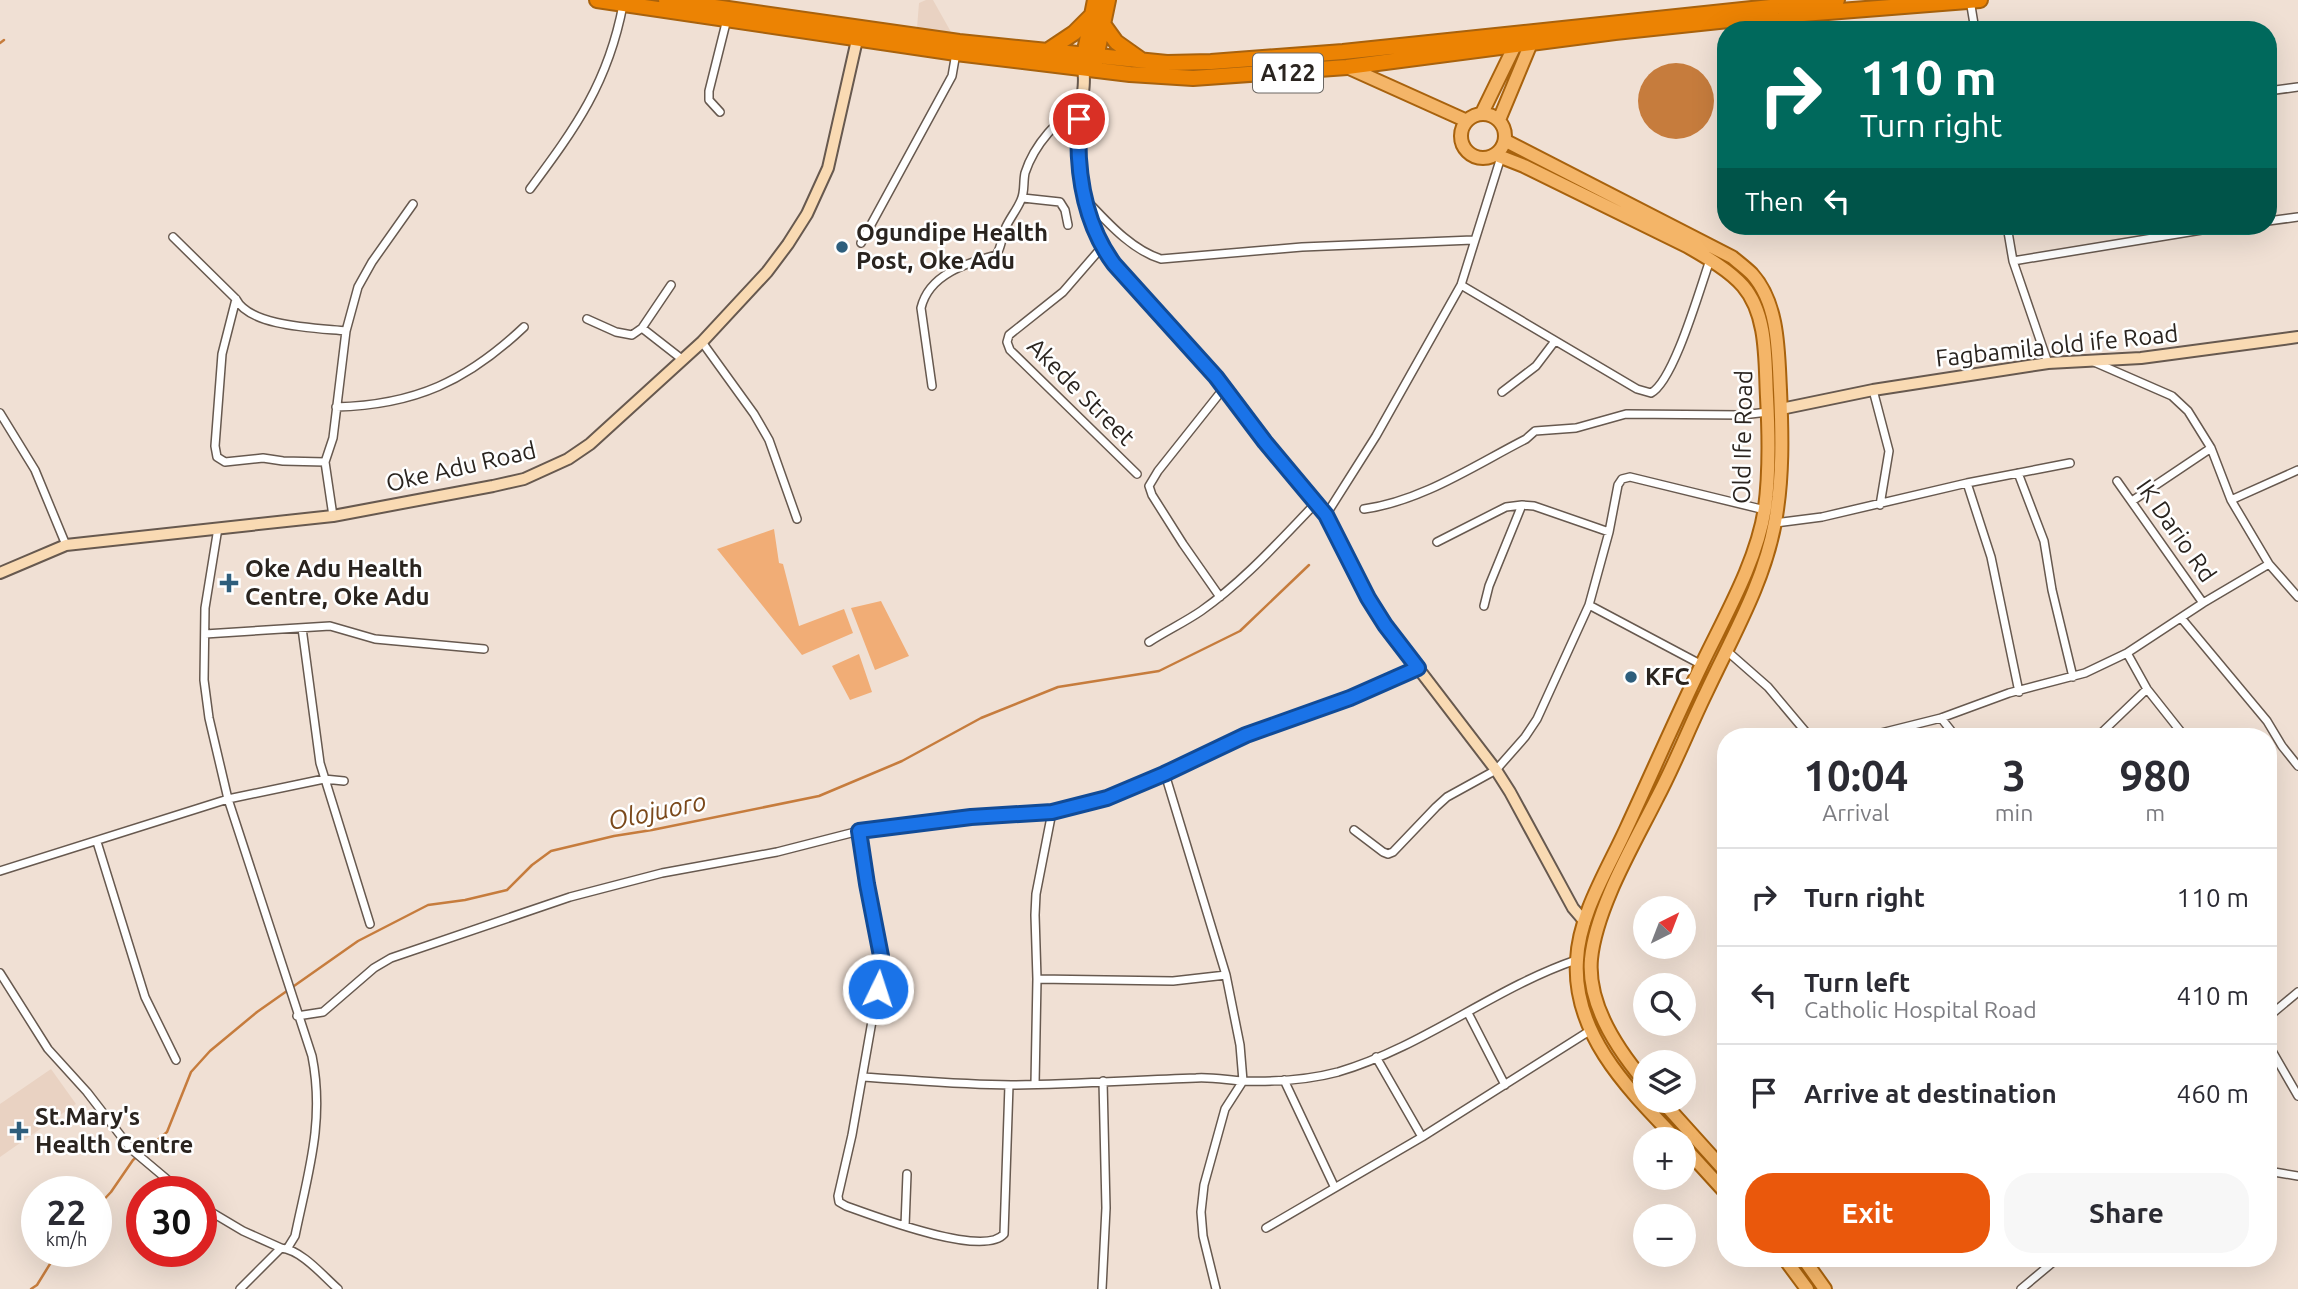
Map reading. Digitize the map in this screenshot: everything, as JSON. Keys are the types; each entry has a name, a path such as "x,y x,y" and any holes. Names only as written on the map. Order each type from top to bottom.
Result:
{"highway":[{"name":"A122","path":"597,0 623,5 727,9"},
{"name":"A122","path":"667,0 859,33 956,53 1144,62 1211,62 1974,0"},
{"name":"A122","path":"859,33 1047,51 1089,61 1193,78 1347,68 1526,38 1838,0"},
{"path":"1047,51 1074,33 1100,8"},
{"path":"1089,61 1100,8"},
{"path":"1100,8 1124,49 1144,62"}],"main road":[{"path":"1347,68 1467,121 1482,113 1526,38"},
{"path":"1499,120 1526,38"},
{"path":"1482,113 1499,120 1505,129 1506,141 1498,156"},
{"name":"Old Ife Road","path":"1467,121 1461,131 1464,148 1479,158 1498,156 1524,166 1687,246 1742,285 1758,313 1774,411 1783,437 1775,523 1747,611 1598,926 1593,947 1592,979 1603,1018 1617,1046 1633,1067"},
{"name":"Old Ife Road","path":"1506,141 1732,257 1753,275 1763,290 1774,322 1774,411 1765,510 1746,571 1732,604 1606,870 1585,922 1577,960 1582,1002 1591,1030 1616,1075 1665,1127"},
{"path":"1732,604 1747,611"},
{"path":"1673,1113 1717,1162"},
{"path":"1696,1160 1717,1184"},
{"path":"1791,1267 1807,1289"},
{"path":"1809,1267 1825,1289"}],"street":[{"path":"1974,0 1975,21"},
{"path":"530,189 563,145 594,95 617,38 623,5"},
{"path":"720,112 709,100 709,92 727,9"},
{"name":"Oke Adu Road","path":"0,573 66,545 333,516 493,486 546,471 590,444 702,342 788,244 813,202 828,169 859,33"},
{"path":"861,243 952,76 956,53"},
{"path":"1089,61 1078,148 1085,199 1101,247 1224,388 1271,449 1317,502 1385,625 1496,770 1573,908 1585,922"},
{"path":"2277,90 2298,87"},
{"path":"932,386 921,308 923,298 930,288 960,264 996,255 1004,231 1023,198 1024,176 1044,137 1083,100"},
{"path":"1326,515 1376,436 1461,285 1498,156"},
{"path":"1023,198 1060,202 1068,225"},
{"path":"1085,199 1122,235 1144,252 1161,259 1302,247 1473,240"},
{"path":"333,516 325,462 333,438 346,331 359,288 372,262 414,204"},
{"path":"2277,219 2298,217"},
{"path":"2009,235 2013,261 2048,363"},
{"path":"2013,261 2171,235"},
{"path":"173,237 236,299 241,308 251,315 300,327 346,331"},
{"name":"Akede Street","path":"1101,247 1063,292 1009,335 1007,342 1010,350 1137,474"},
{"path":"1461,285 1637,389 1651,393 1659,389 1676,356 1710,260"},
{"path":"586,319 616,332 632,335 642,328 671,285"},
{"path":"236,299 222,354 215,446 217,457 225,463 263,458 325,462"},
{"path":"336,407 391,403 446,384 496,354 524,327"},
{"path":"642,328 683,360"},
{"name":"Fagbamila old ife Road","path":"1774,411 1873,390 2048,363 2162,356 2298,337"},
{"path":"1502,392 1536,366 1555,341"},
{"path":"702,342 754,414 769,440 797,519"},
{"path":"2091,360 2172,396 2188,411 2211,448 2231,500 2269,564 2295,587 2298,597"},
{"path":"1220,597 1183,544 1149,486 1224,388"},
{"path":"1873,390 1889,451 1880,505"},
{"path":"1364,509 1386,506 1422,492 1535,432 1576,428 1626,414 1742,415 1774,411"},
{"path":"0,413 35,470 66,545"},
{"path":"2132,501 2211,448"},
{"path":"1775,523 1822,517 1966,482 2070,463"},
{"path":"2231,500 2298,470"},
{"path":"2018,474 2044,541 2052,590 2073,677"},
{"path":"1353,830 1383,852 1394,852 1447,797 1496,770 1525,737 1546,704 1589,605 1609,532 1618,485 1622,479 1630,477 1765,510"},
{"name":"IK Dario Rd","path":"2117,481 2203,603"},
{"path":"1966,482 1991,557 2019,692"},
{"path":"1149,642 1220,597 1262,560 1317,502"},
{"path":"1437,542 1506,507 1522,505 1534,506 1609,532"},
{"path":"1484,606 1489,586 1522,505"},
{"path":"218,528 205,608 204,680 209,718 228,799 312,1056 317,1080 318,1106 315,1140 295,1236 240,1289"},
{"path":"1901,728 1941,718 2009,693 2073,677 2127,653 2269,564"},
{"path":"1589,605 1702,665"},
{"path":"2182,619 2272,728"},
{"path":"205,634 330,626 375,639 484,649"},
{"path":"303,628 320,763 370,923"},
{"path":"1727,651 1768,687 1802,728"},
{"path":"2127,653 2147,689 2178,728"},
{"path":"297,1016 323,1012 374,968 391,958 570,897 662,873 778,852 859,831 971,817 1052,812 1107,798 1246,735 1350,698 1418,668"},
{"path":"2106,728 2147,689"},
{"path":"1941,718 1949,728"},
{"path":"2277,737 2298,766"},
{"path":"1164,774 1226,975 1239,1035 1243,1081 1225,1109 1204,1185 1201,1212 1203,1236 1216,1289"},
{"path":"0,871 228,799 324,779 344,780"},
{"path":"1035,1084 1036,894 1052,812"},
{"path":"859,831 881,956 863,1077 838,1196 839,1202 905,1226 960,1240 989,1242 1000,1238 1004,1234 1009,1085"},
{"path":"97,842 145,997 176,1060"},
{"path":"863,1077 1009,1085 1200,1078 1284,1080 1339,1071 1376,1057 1468,1013 1545,971 1577,960"},
{"path":"0,973 48,1049 87,1092 139,1157 161,1176"},
{"path":"1037,979 1173,981 1226,975"},
{"path":"2277,1010 2298,992"},
{"path":"1468,1013 1506,1085"},
{"path":"1266,1228 1422,1137 1591,1030"},
{"path":"1376,1057 1422,1137"},
{"path":"2277,1060 2298,1096"},
{"path":"1284,1080 1308,1137 1334,1186"},
{"path":"1102,1082 1106,1208 1102,1289"},
{"path":"2277,1173 2298,1177"},
{"path":"905,1226 907,1174"},
{"path":"217,1216 284,1248 307,1262 338,1289"},
{"path":"2021,1289 2047,1267"}],"shaded area":[{"path":"933,0 951,32 917,28 919,3"},
{"path":"1676,63 1691,66 1703,74 1711,86 1714,101 1711,116 1703,128 1691,136 1676,139 1661,136 1649,128 1641,116 1638,101 1641,86 1649,74 1661,66"},
{"path":"774,529 779,563 783,564 799,626 844,609 853,633 802,655 717,549"},
{"path":"881,601 909,656 875,670 851,608"},
{"path":"859,654 872,692 850,700 832,666"},
{"name":"St.Mary's Health Centre","path":"51,1069 76,1104 0,1157 0,1104"}],"waterway":[{"path":"0,43 4,40"},
{"name":"Olojuoro","path":"112,1191 133,1160 167,1132 191,1072 210,1051 257,1012 358,941 428,905 507,890 532,865 551,851 819,796 902,761 981,718 1058,687 1159,671 1240,631 1309,565"},
{"name":"Olojuoro","path":"31,1289 37,1285 48,1267"}],"place":[{"name":"Ogundipe Health Post, Oke Adu","path":"842,247"},
{"name":"Oke Adu Health Centre, Oke Adu","path":"229,583"},
{"name":"KFC","path":"1631,677"},
{"name":"St.Mary's Health Centre","path":"19,1131"}],"route":[{"path":"878,989 881,956 859,831 971,817 1052,812 1107,798 1246,735 1350,698 1418,668 1368,598 1317,502 1265,442 1216,377 1101,247 1093,228 1080,172 1079,119"}]}
